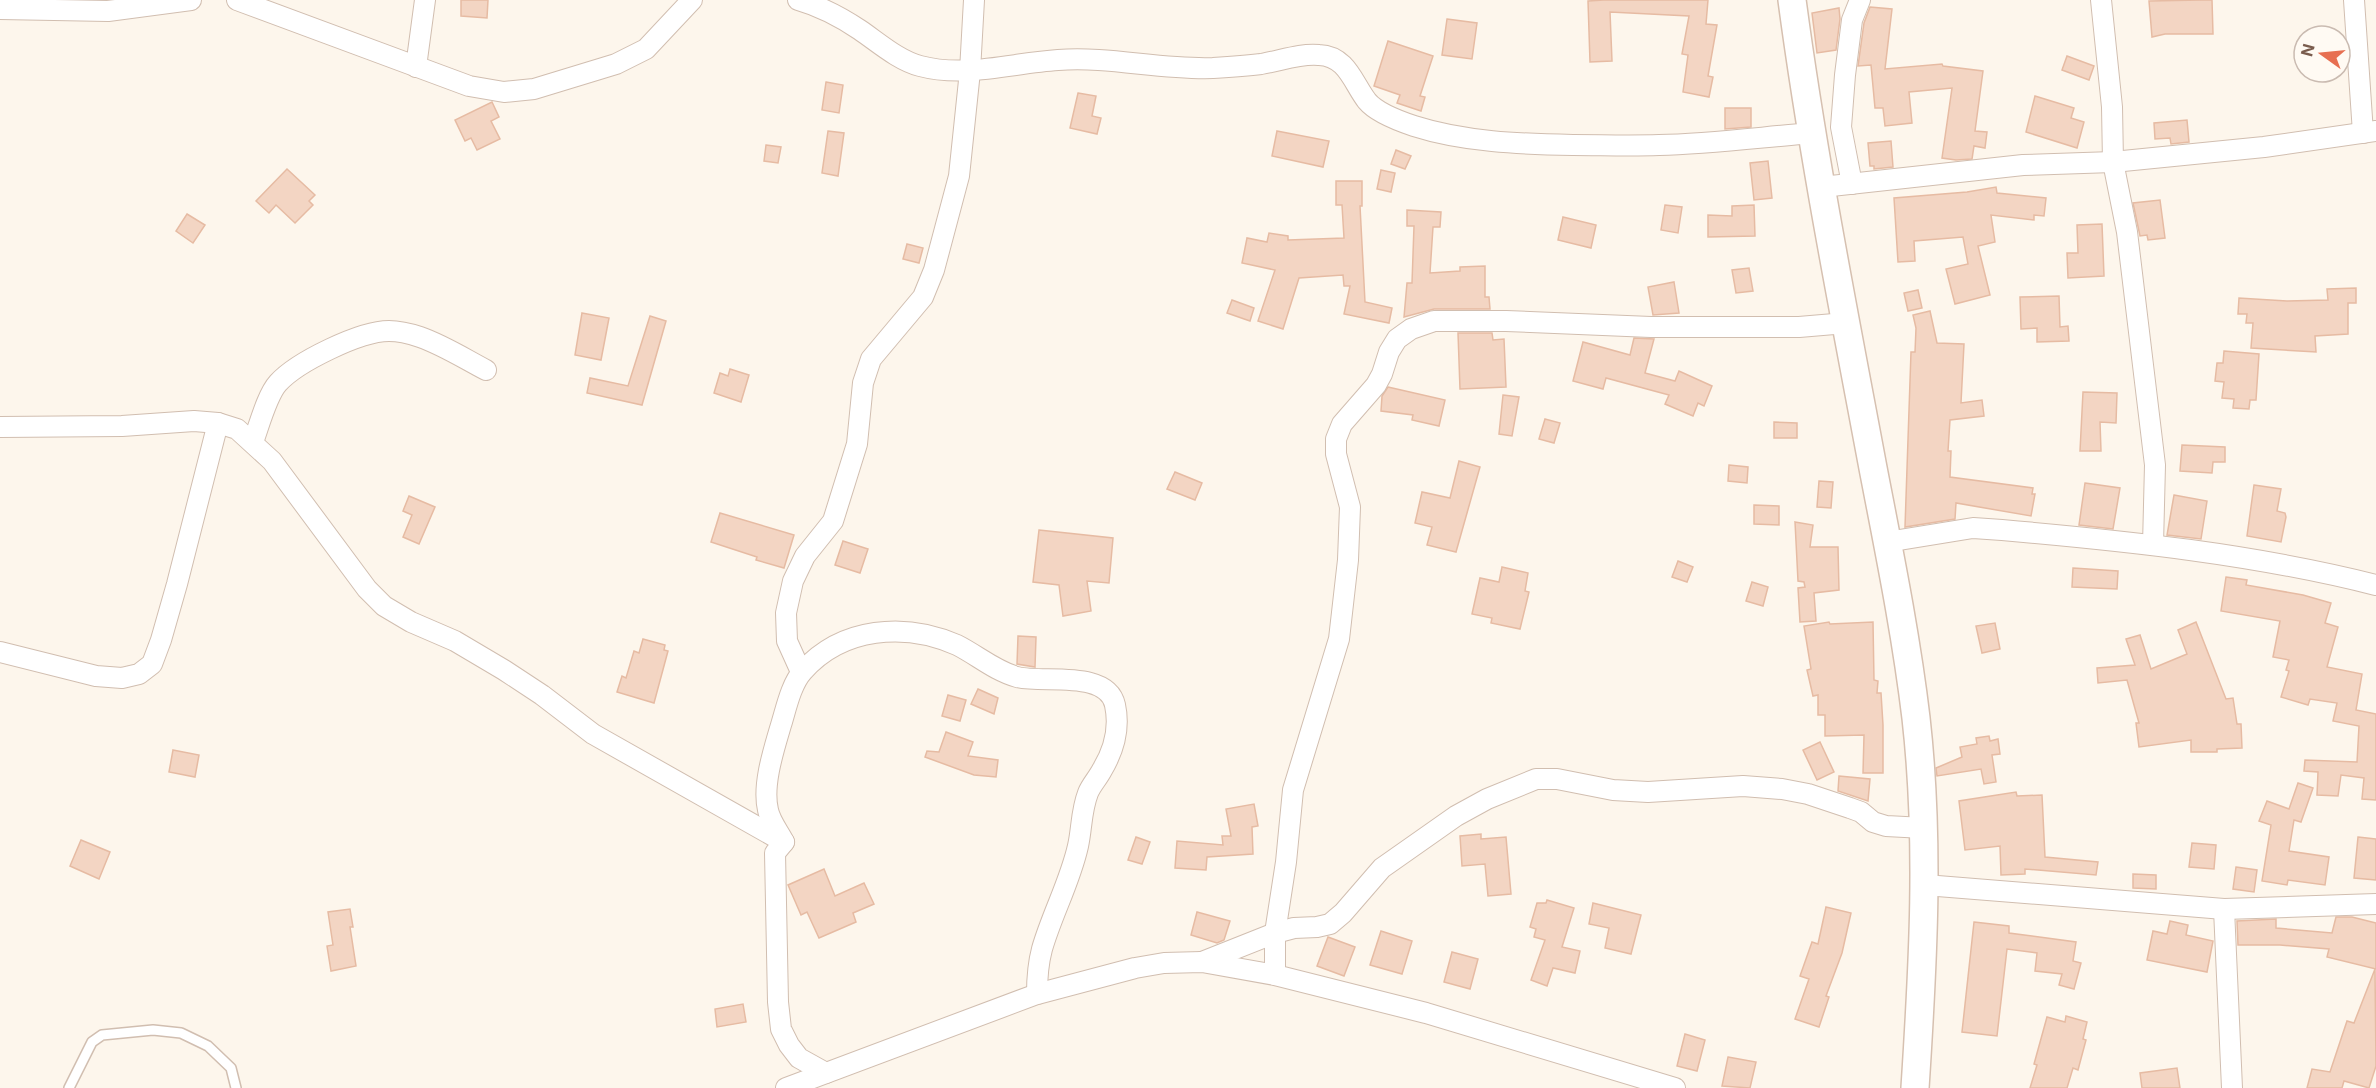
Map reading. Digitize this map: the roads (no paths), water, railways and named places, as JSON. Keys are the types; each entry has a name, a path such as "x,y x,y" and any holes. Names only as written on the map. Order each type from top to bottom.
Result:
{"main road":[{"path":"1792,0 1801,68 1905,637 1915,710 1924,828 1925,885 1915,1088"}],"street":[{"path":"0,9 48,5 108,11 191,0"},
{"path":"237,0 416,67 481,88 504,92 534,89 616,64 645,49 692,0"},
{"path":"416,67 425,0"},
{"path":"798,0 809,3 856,28 917,66 944,70 970,71 1059,59 1174,68 1213,68 1259,64 1320,54 1336,60 1349,69 1368,102 1385,113 1414,126 1479,139 1537,144 1660,145 1813,133"},
{"path":"801,672 787,641 786,613 792,580 805,556 833,521 857,444 863,383 871,359 922,297 934,270 959,176 970,71 974,0"},
{"path":"1852,184 1841,127 1852,20 1860,0"},
{"path":"2101,0 2112,106 2113,162 2127,232 2155,465 2153,545"},
{"path":"1822,187 2024,165 2113,162 2264,147 2369,132 2354,0"},
{"path":"1275,975 1275,933 1286,862 1293,790 1339,639 1348,560 1350,507 1336,454 1336,439 1347,416 1376,385 1389,352 1397,339 1411,329 1434,321 1506,321 1651,327 1800,327 1846,323"},
{"path":"253,442 276,384 317,356 368,334 389,331 420,337 486,370"},
{"path":"0,427 122,426 194,422 218,423 237,429 272,461 367,589 384,606 411,622 455,641 542,695 593,734 784,842"},
{"path":"0,652 96,676 122,678 139,674 152,664 177,584 218,423"},
{"path":"1887,542 1973,528 2153,545 2260,559 2376,585"},
{"path":"784,842 768,810 772,752 801,672 830,647 850,637 869,633 906,632 931,636 957,645 1018,678 1083,680 1101,687 1114,702 1117,725 1113,749 1089,791 1082,812 1078,846 1042,950 1037,994"},
{"path":"1202,962 1275,933 1294,928 1330,924 1343,913 1382,868 1456,816 1487,799 1536,779 1557,778 1613,790 1648,792 1743,786 1782,789 1808,794 1850,808 1873,822 1886,826 1924,828"},
{"path":"784,842 775,853 778,1002 781,1029 799,1058 826,1073"},
{"path":"1925,885 2224,909 2376,904"},
{"path":"2224,909 2232,1088"},
{"path":"786,1088 1037,994 1135,968 1164,963 1202,962 1275,975 1426,1012 1675,1088"}],"lane":[{"path":"69,1088 92,1042 102,1035 153,1030 181,1033 208,1046 231,1068 236,1088"}]}
